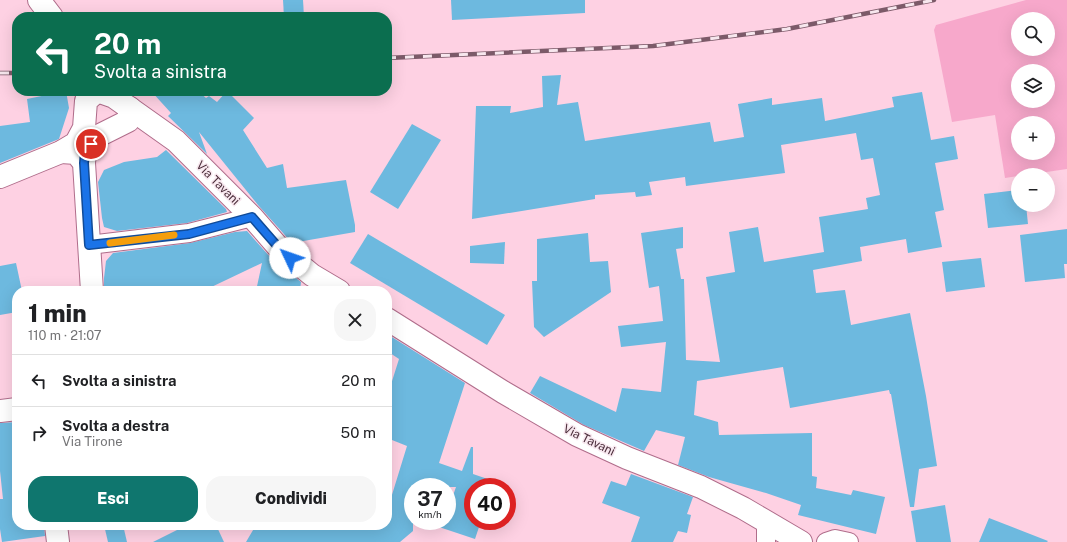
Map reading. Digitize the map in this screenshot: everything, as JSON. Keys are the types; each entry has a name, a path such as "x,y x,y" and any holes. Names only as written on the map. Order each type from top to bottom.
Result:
{"street":[{"path":"39,0 48,12"},
{"path":"0,177 61,152 76,143 84,128 86,101 92,96"},
{"name":"Via Tavani","path":"111,96 176,141 252,217 279,248 312,276 330,286"},
{"path":"92,286 84,163 85,151 96,137 128,121 130,108"},
{"path":"61,152 76,153 84,163"},
{"path":"89,245 189,234 252,217"},
{"name":"Via Tavani","path":"392,322 503,392 577,435 627,458 701,487 766,532 802,542"},
{"path":"0,411 12,410"},
{"path":"57,530 58,542"},
{"path":"826,542 835,539 849,542"}],"shaded area":[{"path":"1026,0 1067,0 1067,169 1055,171 1055,168 1011,168 1011,177 1005,178 995,115 952,122 934,30 936,25"}],"building":[{"path":"283,0 303,0 304,12 284,12"},
{"path":"451,0 585,0 585,13 452,20"},
{"path":"561,75 557,105 578,102 585,141 710,122 714,142 744,137 738,104 772,98 772,105 822,98 825,121 894,107 892,97 922,92 931,140 954,136 958,159 935,163 944,210 935,212 942,247 908,253 906,239 860,247 862,261 813,270 816,293 845,290 851,325 910,313 926,396 937,466 919,469 914,507 910,507 891,394 889,390 790,408 783,367 697,381 694,415 718,422 719,435 812,433 812,476 817,477 816,488 851,495 853,490 885,497 876,534 798,515 801,505 766,493 709,477 678,465 685,437 656,430 644,451 584,425 530,393 540,376 616,412 622,388 661,392 666,342 621,347 618,326 663,321 659,286 649,288 641,233 683,227 683,248 676,249 681,279 684,279 686,360 720,362 706,277 735,272 729,232 758,227 764,262 824,252 819,217 868,209 866,198 880,195 873,158 861,160 856,133 781,145 785,173 686,186 685,177 649,182 652,195 636,197 635,192 595,195 595,199 472,219 476,106 511,106 510,113 543,107 542,76"},
{"path":"42,96 67,96 69,108 59,139 0,163 0,126 30,122 27,99"},
{"path":"156,96 204,96 206,98 209,96 217,102 222,96 232,96 254,118 243,130 267,168 283,164 287,188 346,180 355,232 292,243 258,205 199,132 207,154 168,116 171,113"},
{"path":"412,124 441,140 398,209 370,192"},
{"path":"166,150 226,209 227,212 187,223 117,231 104,227 98,182 104,170 124,162 157,157"},
{"path":"1011,191 1011,212 1027,212 1028,224 988,228 984,194"},
{"path":"1067,229 1067,264 1064,264 1065,278 1025,282 1020,235"},
{"path":"247,231 271,258 301,282 301,286 257,286 262,263 214,286 104,286 106,261 113,253 190,243 235,232"},
{"path":"588,233 590,262 608,261 611,292 544,337 534,327 532,281 537,281 537,239"},
{"path":"368,234 505,315 487,345 392,288 392,286 388,286 350,263"},
{"path":"505,242 504,264 470,263 470,246"},
{"path":"981,258 985,287 946,292 942,262"},
{"path":"16,263 21,286 12,286 12,313 0,315 0,266"},
{"path":"392,337 465,383 439,463 462,471 471,447 473,447 473,474 485,478 464,478 464,530 478,530 475,539 448,530 456,530 456,478 404,478 404,530 413,531 400,542 246,542 253,530 392,530 392,495 407,446 392,440 392,381 399,359 392,354"},
{"path":"12,422 12,530 44,530 45,536 2,542 0,529 0,499 3,499 0,471 0,423"},
{"path":"631,474 693,497 687,514 691,515 687,533 678,531 673,542 631,542 640,517 602,503 611,481 626,486"},
{"path":"945,505 951,542 916,542 911,511"},
{"path":"989,518 1048,541 979,542"},
{"path":"105,530 124,530 127,542 108,542"},
{"path":"177,530 218,530 224,542 153,542"}],"railway":[{"path":"392,58 653,46 787,29 934,0"},
{"path":"0,73 12,73"}],"slow traffic":[{"path":"110,243 174,235"}],"route":[{"path":"91,144 85,151 84,163 89,245 189,234 252,217 279,248 290,258"}]}
